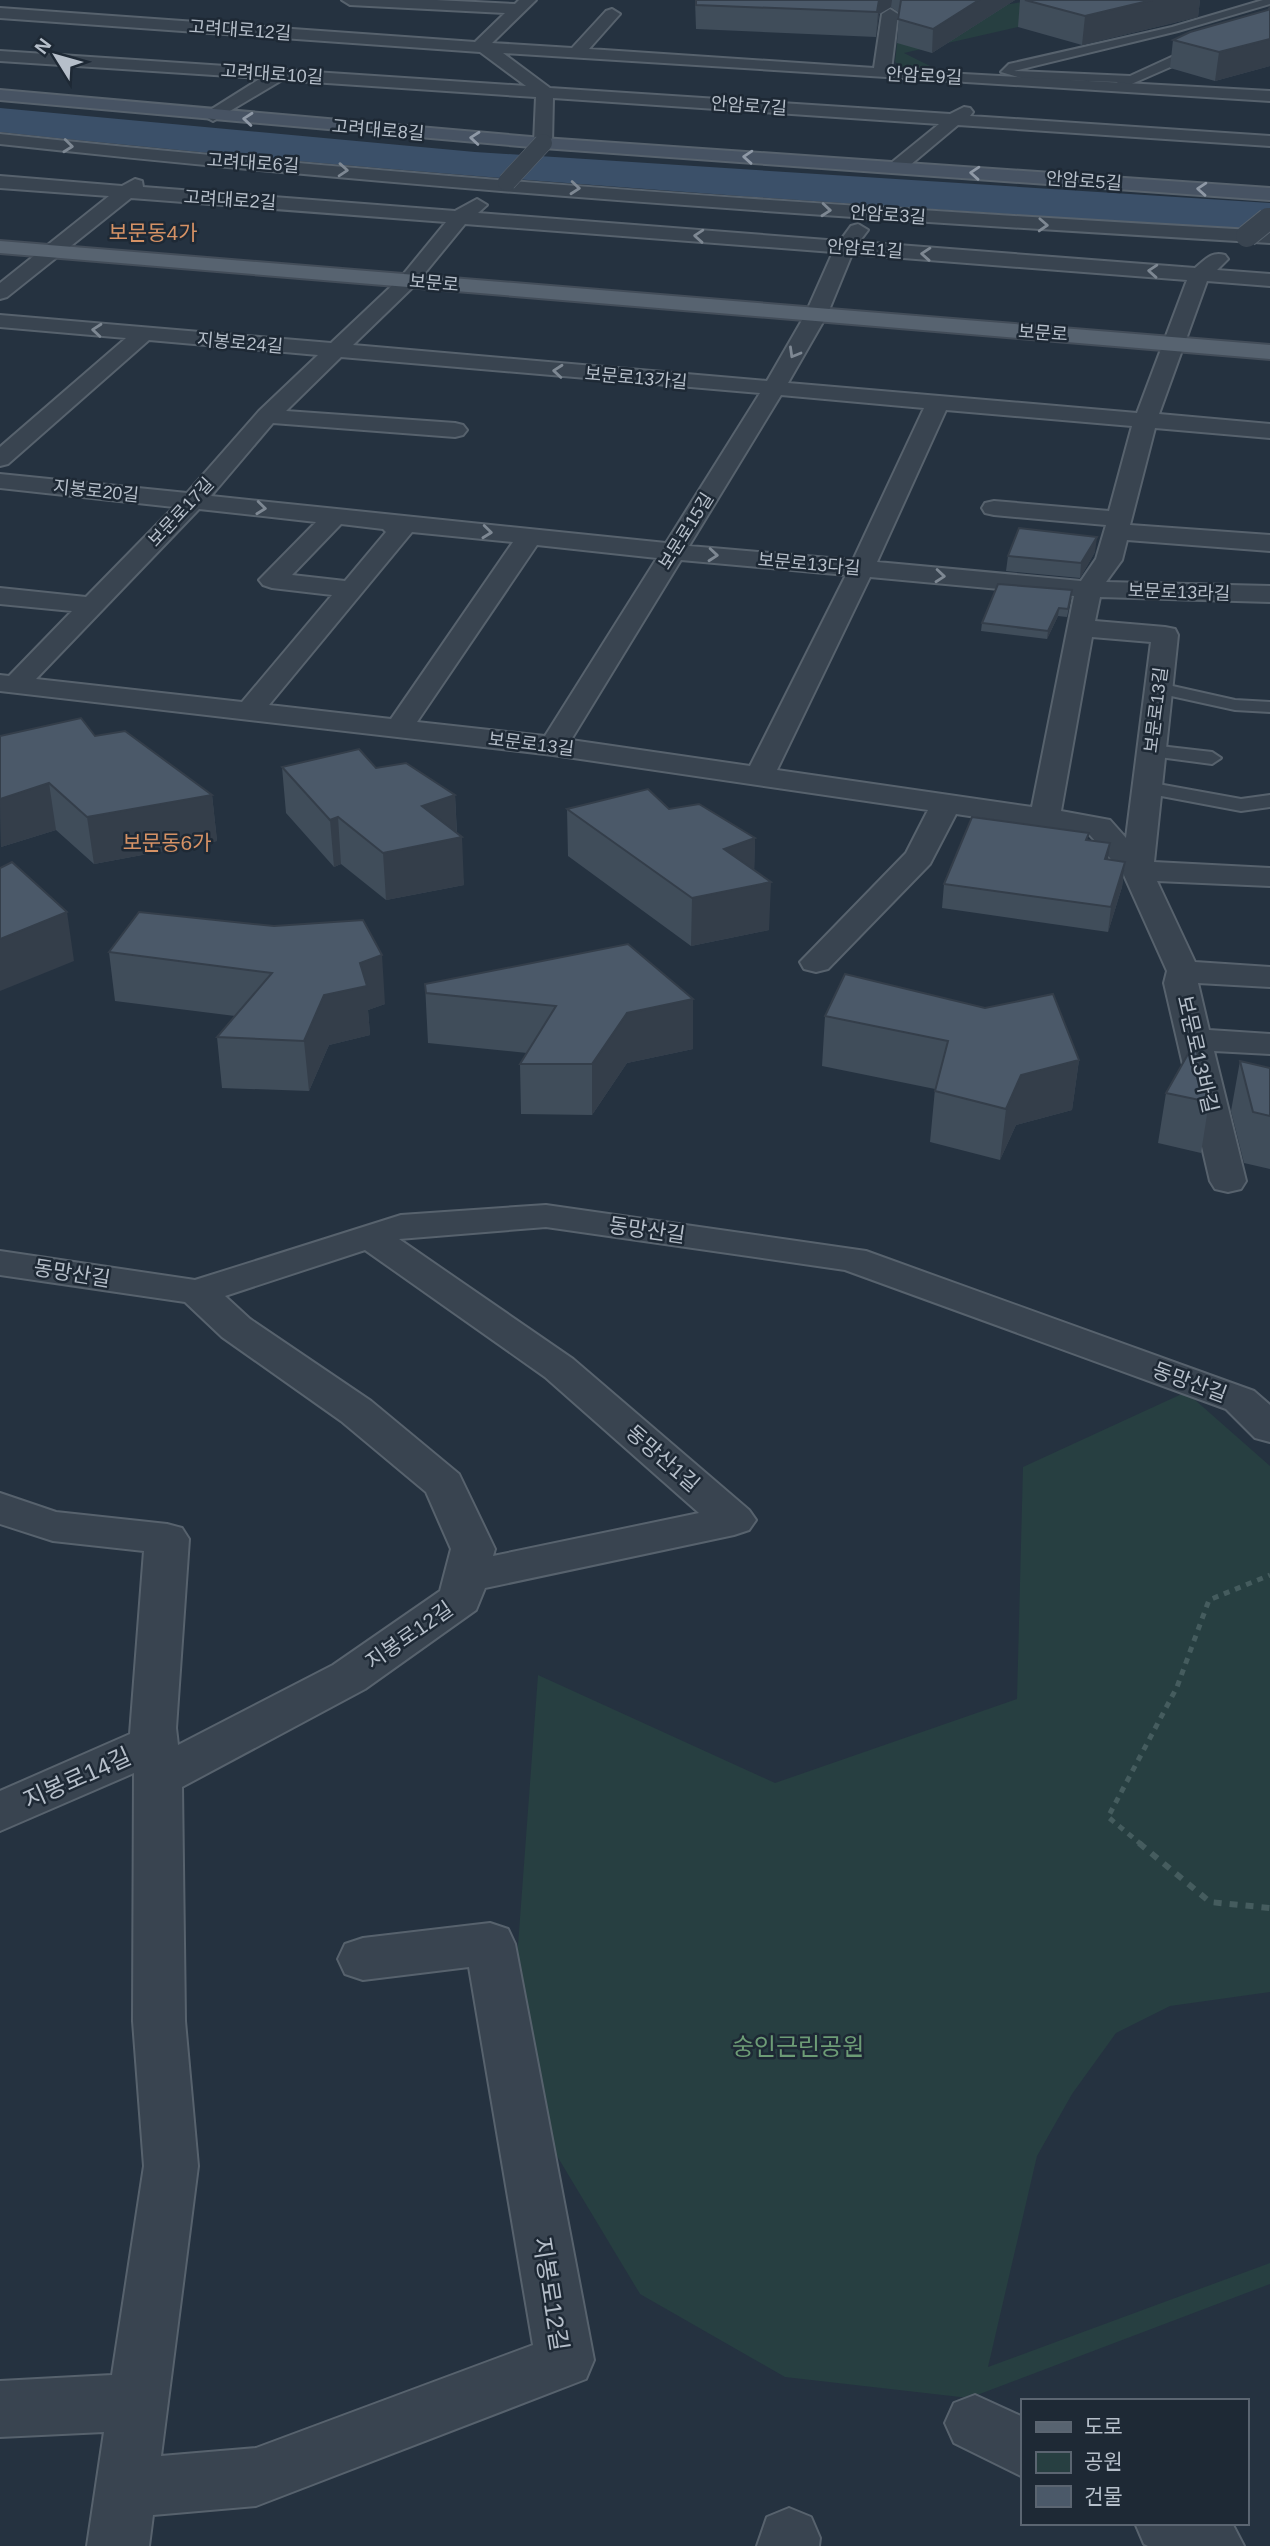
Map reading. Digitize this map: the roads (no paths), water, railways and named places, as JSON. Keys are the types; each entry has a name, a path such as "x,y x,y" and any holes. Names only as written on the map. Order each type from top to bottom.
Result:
{"main road":[{"name":"고려대로8길","path":"0,95 213,116 543,143"},
{"name":"안암로5길","path":"543,143 1270,194"},
{"name":"보문로","path":"0,247 1270,352"}],"street":[{"path":"45,0 65,19"},
{"path":"350,0 523,5"},
{"path":"523,5 481,45 545,92 543,143"},
{"path":"43,32 65,19 118,6"},
{"name":"고려대로12길","path":"0,13 481,45"},
{"path":"578,52 612,14"},
{"path":"882,74 890,14"},
{"path":"0,56 22,44"},
{"name":"안암로9길","path":"481,45 882,74 1121,83 1270,96"},
{"name":"고려대로10길","path":"0,56 545,92"},
{"path":"213,116 278,75"},
{"path":"897,167 954,121 999,79"},
{"name":"안암로7길","path":"545,92 1270,141"},
{"name":"고려대로6길","path":"0,139 167,157 507,182"},
{"name":"보문로17길","path":"8,684 92,605 193,501 267,416 408,281 460,217 507,182 543,143"},
{"path":"0,293 167,157"},
{"name":"고려대로2길","path":"0,182 460,217"},
{"name":"안암로3길","path":"507,182 869,214 1270,237"},
{"path":"816,315 845,248 869,214"},
{"name":"안암로1길","path":"460,217 1270,280"},
{"path":"1045,816 1088,589 1109,560 1144,421 1199,275 1270,217"},
{"name":"보문로15길","path":"553,746 773,390 816,315"},
{"name":"지봉로24길","path":"0,321 335,351"},
{"path":"0,459 144,334"},
{"name":"보문로13가길","path":"335,351 1270,431"},
{"path":"760,775 862,568 937,404"},
{"path":"267,416 455,430"},
{"name":"지봉로20길","path":"0,481 193,501"},
{"name":"보문로13다길","path":"193,501 674,552 1088,589"},
{"path":"994,508 1118,526 1270,543"},
{"path":"335,516 272,580 351,590"},
{"path":"250,711 400,532 390,522"},
{"path":"399,728 530,537"},
{"name":"보문로13라길","path":"1088,589 1270,594"},
{"path":"0,596 92,605"},
{"name":"보문로13길","path":"1079,628 1165,635 1137,871"},
{"name":"보문로13길","path":"8,684 553,746 1099,826 1137,871 1184,971"},
{"path":"816,962 919,857 946,803"},
{"path":"1137,871 1270,877"},
{"name":"보문로13바길","path":"1228,1181 1181,984 1184,971 1270,977"},
{"path":"1195,1039 1270,1044"},
{"path":"1208,1096 1245,1099"},
{"name":"동망산길","path":"0,1263 197,1292 401,1226 546,1216 852,1259 1240,1400 1270,1428"},
{"name":"동망산1길","path":"370,1236 559,1368 734,1520 466,1577"},
{"name":"지봉로12길","path":"157,1761 233,1736 349,1677 460,1599 473,1549 444,1484 356,1411 236,1328 197,1292"},
{"path":"0,1508 53,1526 167,1539 153,1728 157,1761 159,2021 171,2166 118,2546"},
{"name":"지봉로14길","path":"0,1812 157,1761"},
{"name":"지봉로12길","path":"126,2488 256,2477 565,2360 490,1944 363,1959"},
{"path":"0,2409 139,2402"},
{"path":"1170,2525 1213,2546"}],"lane":[{"path":"1208,49 1182,56 1121,83 1025,76 1006,72 1013,66 1174,29 1270,1"},
{"path":"1159,688 1236,705 1270,707"},
{"path":"1151,751 1212,758"},
{"path":"1147,788 1212,797 1241,805 1270,802"}],"waterway":[{"path":"0,120 158,137 475,164 1270,217"}],"district":[{"name":"보문동4가","path":"153,232"},
{"name":"보문동6가","path":"167,842"}],"park label":[{"name":"숭인근린공원","path":"798,2046"}]}
